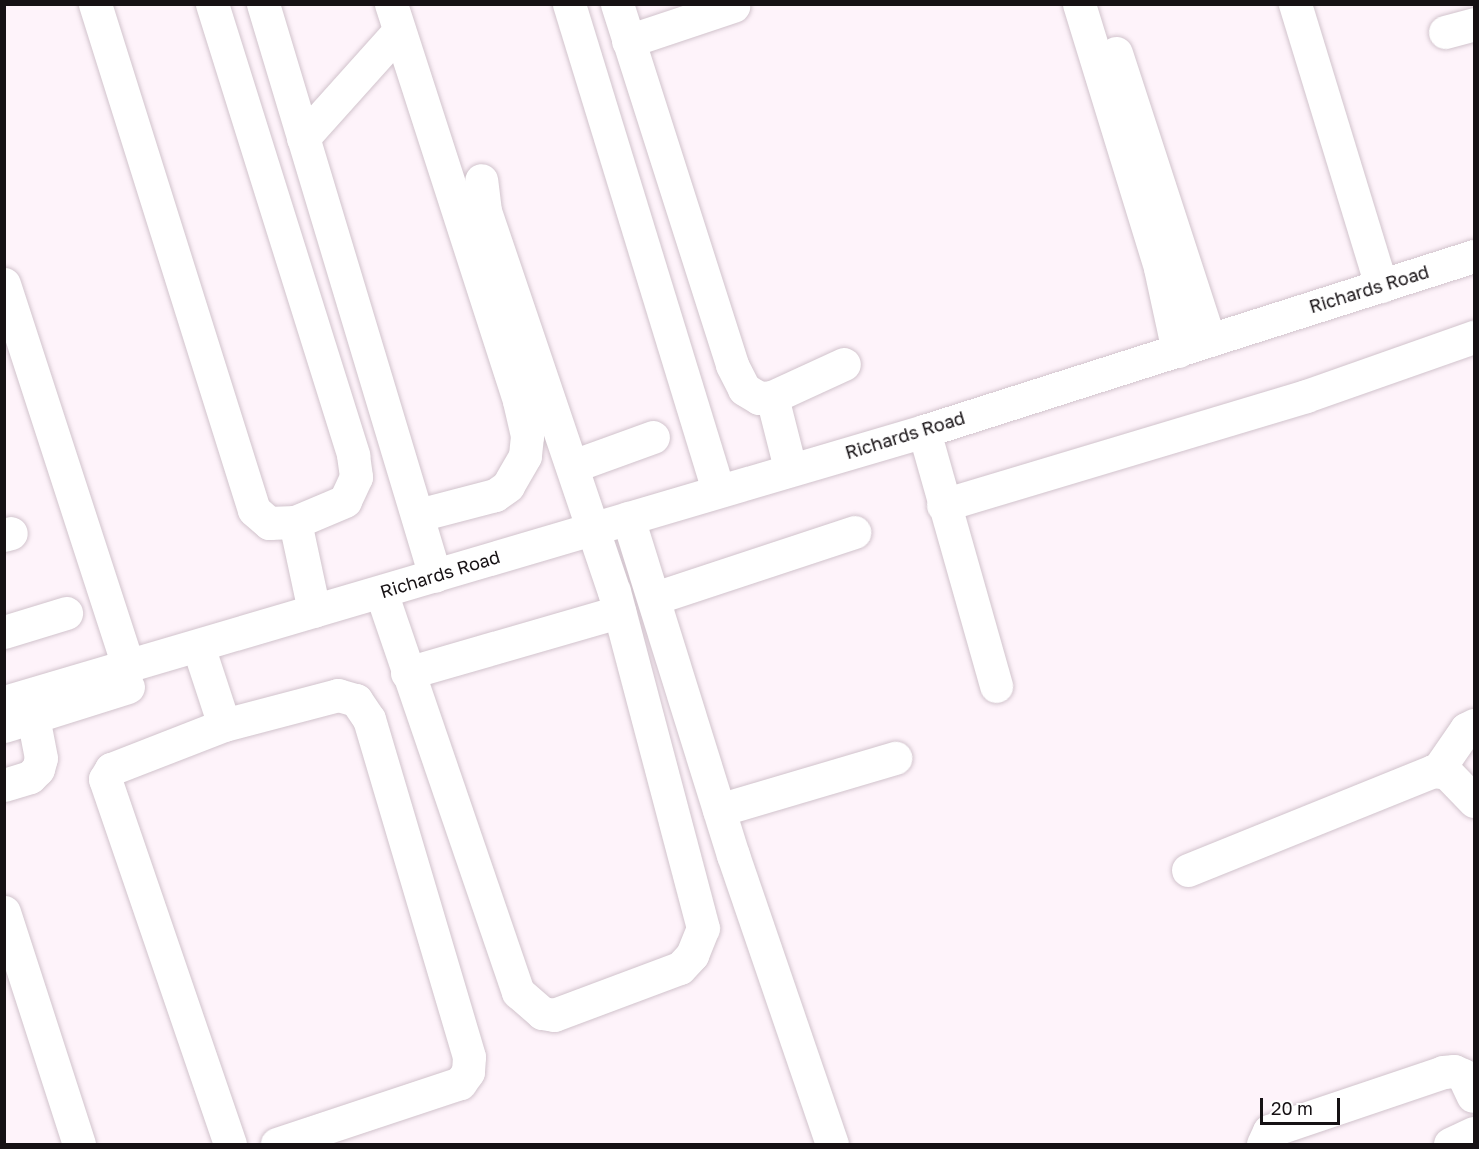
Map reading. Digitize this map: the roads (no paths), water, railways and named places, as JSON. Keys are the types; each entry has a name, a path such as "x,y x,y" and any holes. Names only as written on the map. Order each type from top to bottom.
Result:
{"street":[{"path":"95,4 254,510 269,523 295,522 345,501 356,477 353,455 212,4"},
{"path":"263,4 435,576"},
{"path":"568,4 718,490"},
{"path":"617,4 732,365 744,389 759,398 772,397 844,364"},
{"path":"1079,4 1160,268 1178,351"},
{"path":"1101,4 1209,340"},
{"path":"1295,4 1381,286"},
{"path":"628,41 733,6"},
{"path":"303,138 395,18"},
{"path":"395,18 519,400 527,436 525,456 508,486 495,495 417,514"},
{"path":"381,592 518,993 542,1012 554,1015 680,968 693,955 703,928 619,612 573,466 485,211 481,180"},
{"name":"Richards Road","path":"4,702 435,576 790,468 924,431 1474,256"},
{"path":"4,284 128,665"},
{"path":"943,505 1306,396 1474,337"},
{"path":"772,397 790,468"},
{"path":"924,431 943,505 996,686"},
{"path":"573,466 653,437"},
{"path":"628,518 655,598 719,810 832,1144"},
{"path":"295,522 324,609"},
{"path":"655,598 854,532"},
{"name":"Richards Road","path":"19,722 203,662 324,609"},
{"path":"407,673 619,612"},
{"path":"4,632 66,613"},
{"path":"203,662 224,725"},
{"path":"230,1144 105,779 111,769 224,725 338,694 356,700 369,719 469,1057 468,1071 460,1083 277,1144"},
{"path":"4,785 30,777 38,769 41,758 19,722"},
{"path":"1437,771 1466,729 1474,725"},
{"path":"719,810 895,759"},
{"path":"1188,870 1437,771 1448,773 1474,801"},
{"path":"4,912 79,1144"},
{"path":"1263,1144 1269,1131 1443,1072 1454,1071 1462,1075 1474,1097"},
{"path":"1450,1144 1474,1133"}]}
